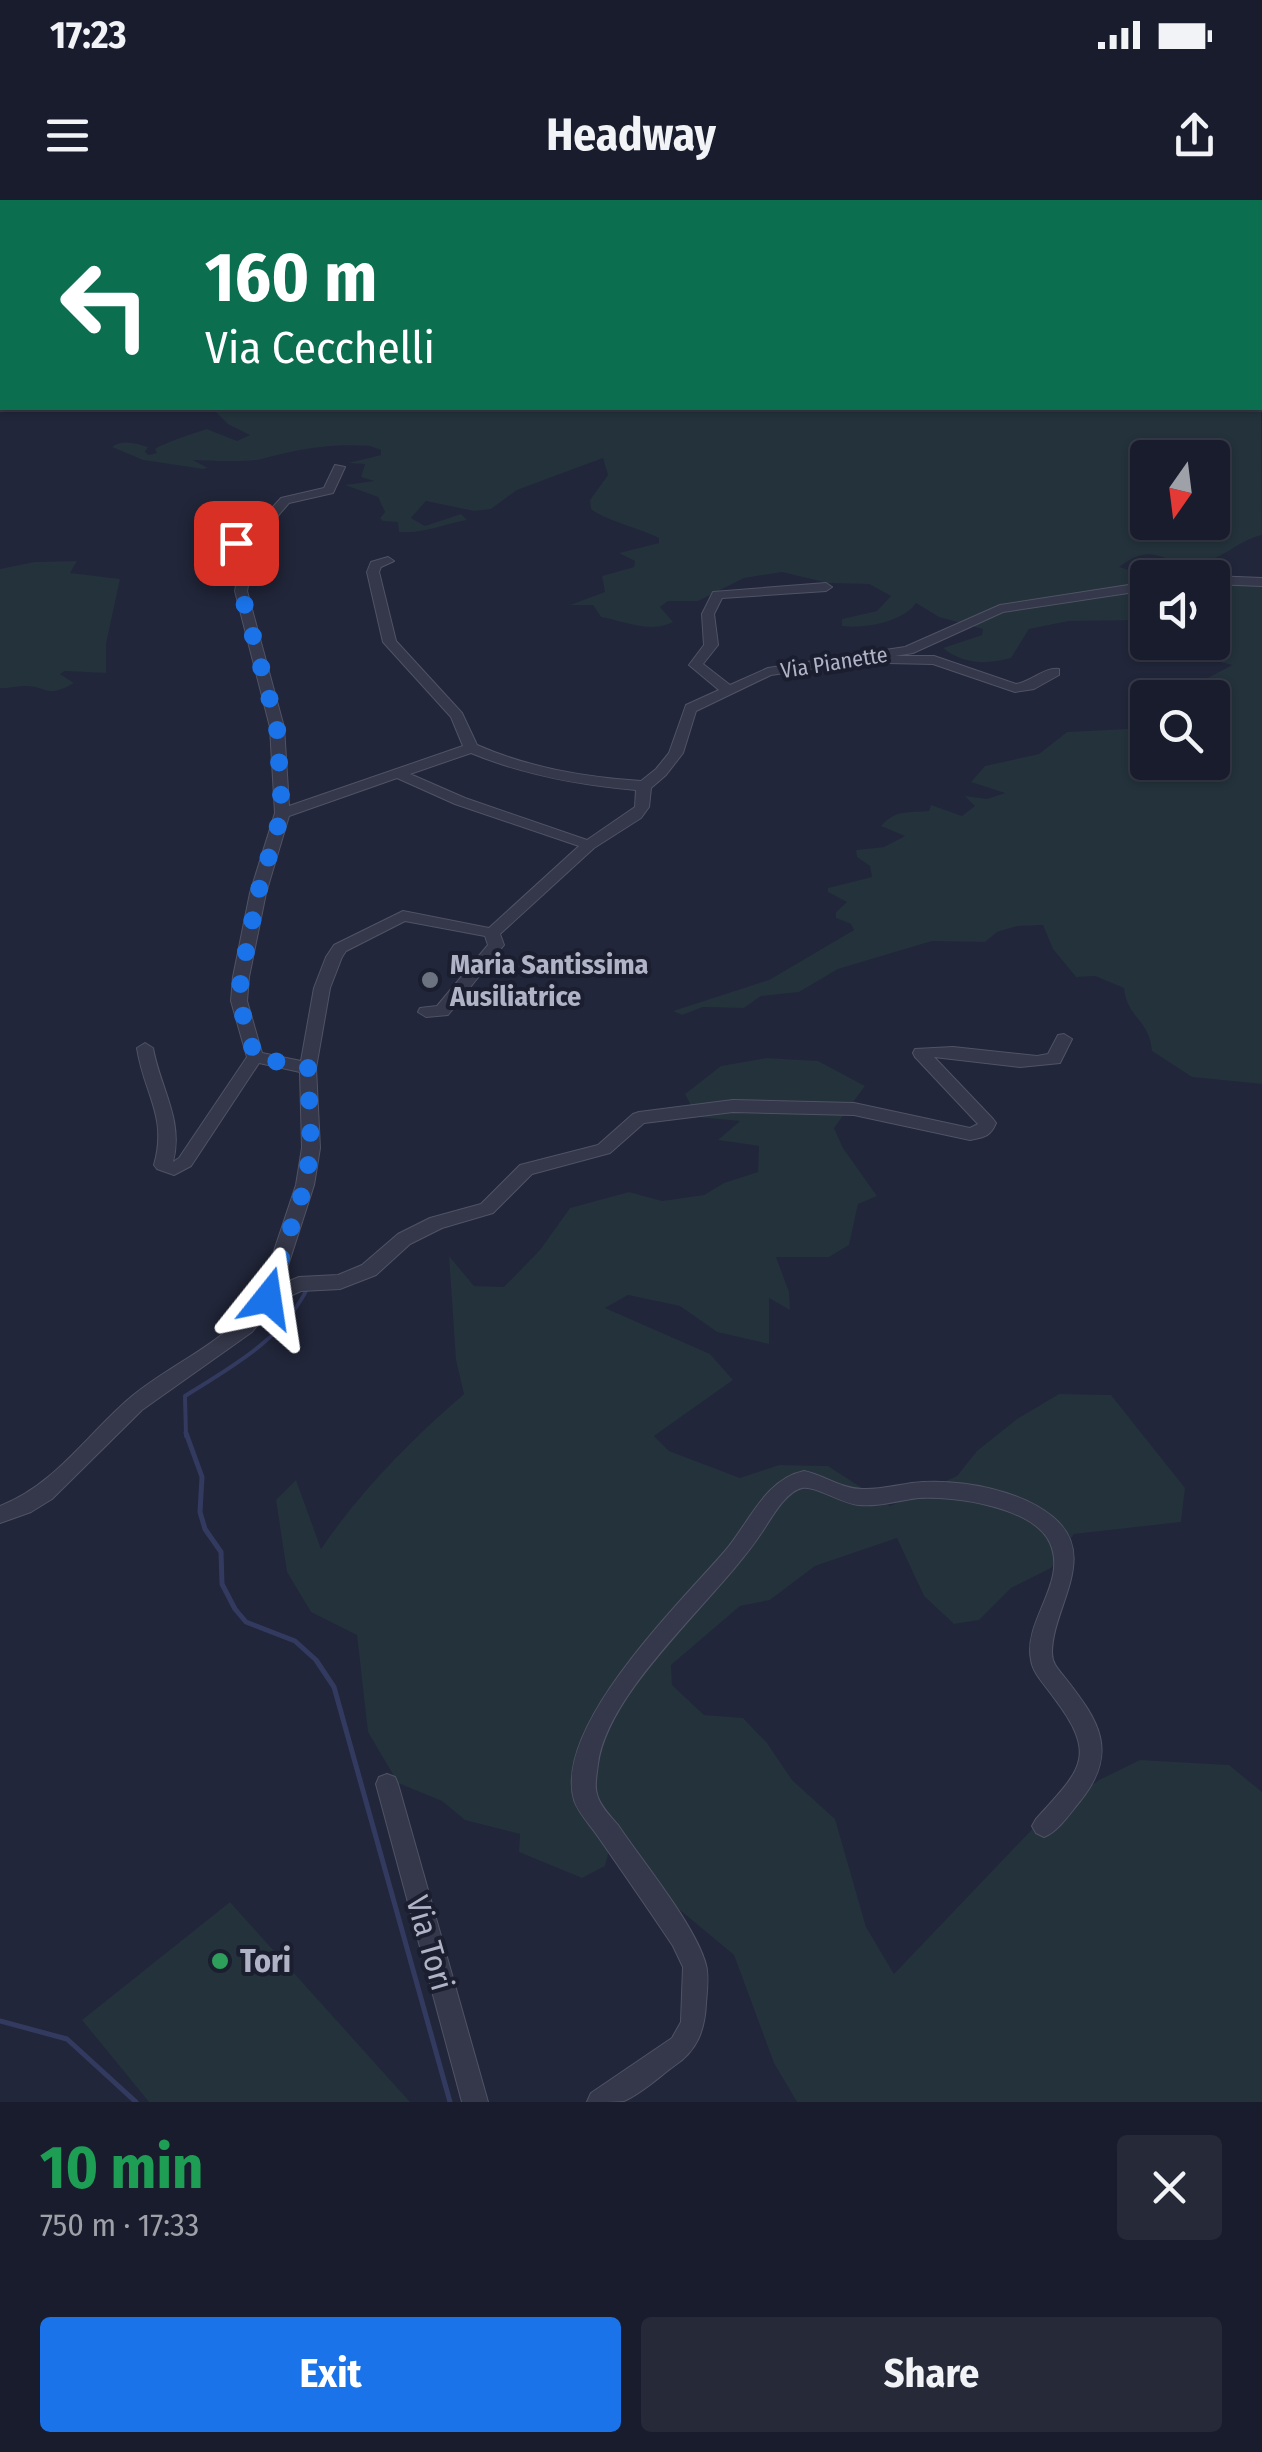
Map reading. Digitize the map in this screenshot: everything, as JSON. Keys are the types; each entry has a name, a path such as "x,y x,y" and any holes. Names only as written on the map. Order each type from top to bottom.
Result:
{"street":[{"path":"145,1048 168,1120 171,1143 163,1165 174,1169 185,1162 255,1057 239,1001 241,976 258,893 282,812 277,727 241,591 246,565 236,543 238,535 265,523 273,506 282,500 329,490 339,467"},
{"path":"388,560 375,565 373,572 390,642 447,704 470,748 502,761 580,781 644,786"},
{"path":"1230,581 1262,582"},
{"path":"728,690 696,665 711,645 708,614 717,595 826,586"},
{"name":"Via Pianette","path":"492,933 589,845 636,815 642,807 644,786 653,781 681,746 686,715 692,708 768,672 875,656 931,642 1000,609 1130,589"},
{"path":"875,656 934,660 1015,688 1029,686 1054,672"},
{"path":"282,812 470,748"},
{"path":"399,774 460,801 589,845"},
{"path":"0,1515 32,1504 155,1389 212,1354 260,1314 305,1185 311,1148 308,1068 322,988 340,948 403,916 492,933 496,945 463,988 442,1011 426,1012"},
{"path":"268,1298 299,1284 340,1282 369,1270 404,1238 436,1223 488,1209 526,1169 604,1148 639,1118 733,1106 854,1108 970,1134 984,1131 986,1123 921,1052 1042,1062 1054,1059 1064,1039"},
{"path":"255,1057 308,1068"},
{"path":"600,2102 680,2047 693,2024 695,1967 682,1938 585,1798 585,1774 594,1734 770,1505 797,1481 815,1480 828,1490 854,1497 878,1498 922,1490 976,1496 1042,1519 1058,1536 1066,1561 1040,1656 1080,1714 1095,1754 1089,1774 1044,1826"},
{"name":"Via Tori","path":"387,1784 475,2102"}],"shaded area":[{"path":"214,410 1261,410 1262,535 1209,560 1171,560 1152,554 1132,559 1119,567 1130,571 1130,620 1069,621 1029,629 1011,658 984,662 966,660 943,648 982,635 983,629 939,617 916,603 902,615 883,623 842,626 842,619 877,611 891,596 869,584 828,583 782,572 744,578 698,601 668,601 660,607 673,622 655,627 601,617 593,605 570,605 605,592 602,576 634,567 635,561 619,553 659,543 659,538 591,509 590,500 608,475 603,458 517,490 491,509 474,511 426,501 411,518 425,526 461,514 467,520 399,532 398,522 380,518 385,512 378,497 345,485 374,481 361,477 365,464 348,463 381,455 381,450 370,446 315,448 256,460 193,460 208,468 203,469 143,460 112,447 134,443 148,447 145,452 149,455 157,453 155,449 164,444 207,429 237,441 250,435 228,424"},
{"path":"77,561 70,573 120,579 106,644 106,673 65,671 60,674 74,683 52,691 26,686 0,688 0,569 34,562"},
{"path":"1230,581 1262,584 1262,1084 1192,1077 1152,1051 1147,1032 1129,1006 1124,988 1095,976 1076,977 1053,949 1043,925 1017,926 997,932 985,942 932,941 838,969 799,992 761,996 744,1008 703,1007 682,1015 673,1011 769,980 854,930 851,924 836,918 836,912 847,902 828,892 828,888 872,877 870,866 857,857 856,850 884,847 905,836 881,826 897,814 929,811 931,805 962,816 975,806 965,796 987,799 1005,793 971,782 985,766 1039,754 1067,732 1130,729 1130,780 1230,780 1230,680 1204,680 1232,665 1213,660 1230,660"},
{"path":"767,1058 818,1061 865,1086 834,1128 843,1148 877,1196 858,1204 849,1245 829,1257 776,1257 789,1292 790,1310 769,1298 769,1344 717,1332 680,1306 628,1295 605,1308 710,1354 733,1380 654,1436 669,1451 740,1478 779,1465 828,1466 890,1506 957,1476 977,1451 1017,1419 1059,1394 1111,1395 1185,1488 1181,1522 1074,1534 1051,1568 1011,1588 979,1620 954,1624 924,1596 897,1538 815,1566 770,1600 740,1606 671,1665 672,1685 704,1715 743,1718 767,1743 792,1780 835,1819 866,1927 894,1974 1040,1821 1099,1780 1140,1760 1229,1765 1262,1792 1262,2102 797,2102 774,2063 734,1955 609,1851 605,1866 582,1878 519,1852 520,1834 465,1820 442,1801 398,1783 368,1732 357,1635 311,1612 287,1572 276,1500 296,1480 321,1549 388,1467 464,1394 456,1360 449,1256 474,1286 504,1287 540,1250 570,1208 629,1192 662,1201 704,1195 724,1183 758,1172 759,1146 718,1140 740,1121 697,1117 685,1094 721,1066"},
{"name":"Tori","path":"230,1902 410,2102 149,2102 82,2020"}],"waterway":[{"path":"186,1436 185,1396 271,1336 308,1287"},
{"path":"186,1433 202,1477 200,1512 205,1529 221,1552 222,1584 235,1609 246,1622 295,1641 316,1660 334,1687 450,2102"},
{"path":"0,2021 67,2039 136,2102"}],"place":[{"name":"Maria Santissima Ausiliatrice","path":"430,980"},
{"name":"Tori","path":"220,1961"}],"route":[{"path":"236,543 246,565 241,591 277,727 282,812 246,942 239,1001 255,1057 308,1068 311,1148 305,1185 268,1298"}]}
